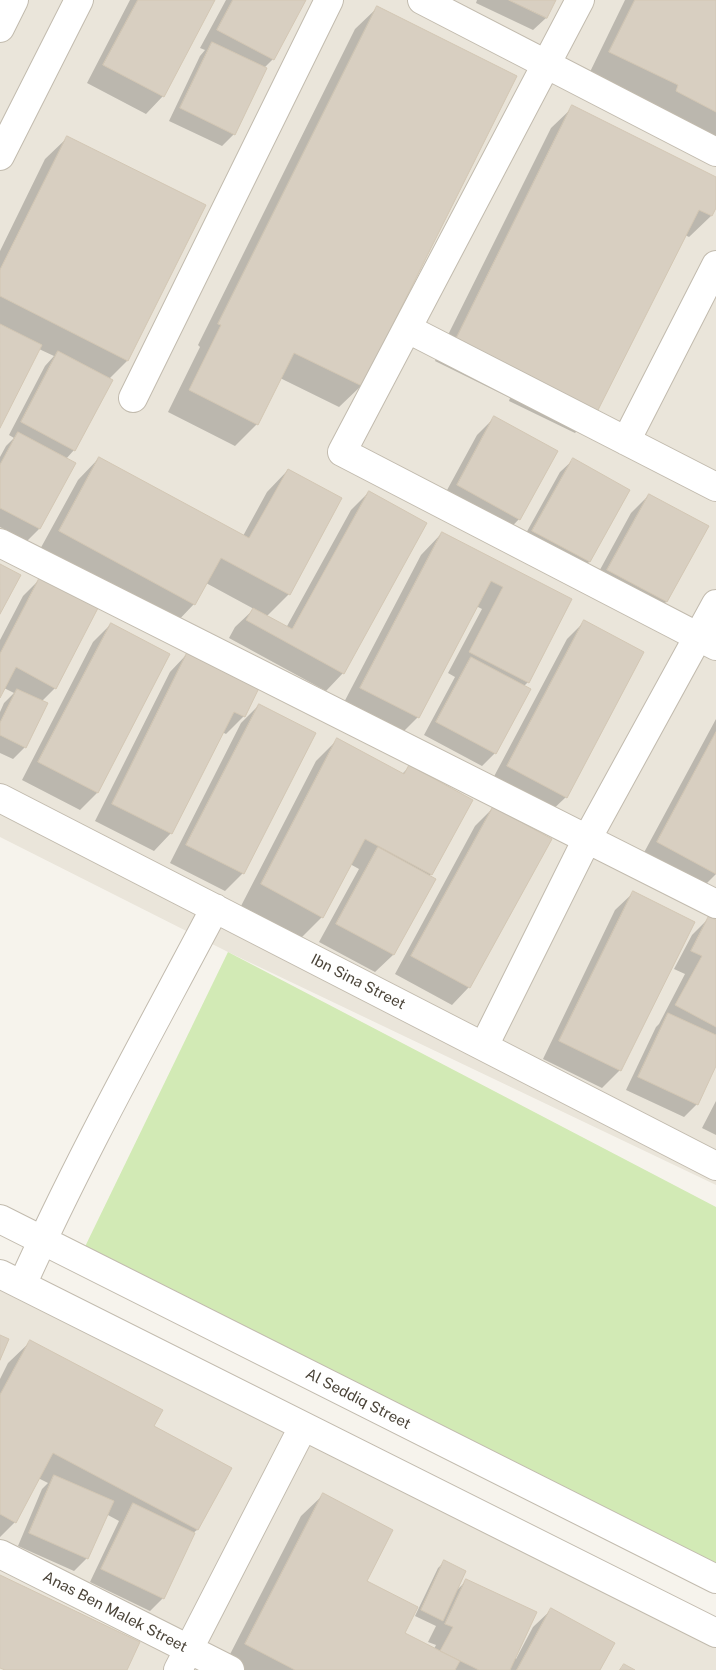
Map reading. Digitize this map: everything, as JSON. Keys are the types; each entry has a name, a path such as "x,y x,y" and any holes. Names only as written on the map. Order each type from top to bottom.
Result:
{"street":[{"path":"0,28 14,0"},
{"path":"0,156 79,0"},
{"path":"133,398 329,0"},
{"path":"422,0 716,152"},
{"path":"580,0 408,330 342,452 707,641"},
{"path":"626,441 716,265"},
{"path":"408,330 716,487"},
{"path":"0,543 716,904"},
{"path":"484,1046 587,839 707,641 716,604"},
{"name":"Ibn Sina Street","path":"0,798 716,1166"},
{"path":"215,908 107,1111 42,1240 11,1279 716,1633"},
{"name":"Al Seddiq Street","path":"0,1219 716,1579"},
{"path":"183,1659 303,1427"},
{"name":"Anas Ben Malek Street","path":"0,1554 183,1659 230,1670"}],"shaded area":[{"path":"0,0 716,0 716,1185 228,952 0,837"},
{"path":"0,1274 716,1633 716,1670 0,1670"}],"green space":[{"path":"228,952 716,1207 716,1579 79,1259"}],"building":[{"path":"138,0 215,0 164,97 103,65"},
{"path":"233,0 306,0 274,60 217,30"},
{"path":"509,0 556,0 547,18"},
{"path":"635,0 716,0 716,112 676,91 678,85 609,52"},
{"path":"377,6 517,76 362,386 294,353 258,425 189,390 221,325 218,324"},
{"path":"212,42 267,68 235,135 180,108"},
{"path":"572,105 716,177 716,208 712,216 699,210 597,412 529,379 531,376 456,339"},
{"path":"67,136 206,205 128,361 0,296 0,270"},
{"path":"0,324 42,345 0,428"},
{"path":"58,351 113,380 75,451 21,422"},
{"path":"494,416 558,451 520,520 457,485"},
{"path":"18,432 76,463 40,529 0,508 0,465"},
{"path":"99,457 249,538 288,469 342,498 290,595 221,558 195,605 59,531"},
{"path":"573,458 630,490 590,562 532,531"},
{"path":"369,491 427,523 344,674 246,620 253,608 292,629"},
{"path":"649,494 709,526 667,602 607,570"},
{"path":"442,532 572,599 529,683 469,652 503,587 491,581 419,718 360,688"},
{"path":"0,564 21,575 0,614"},
{"path":"40,577 98,608 56,689 16,667 0,698 0,654"},
{"path":"584,620 644,652 567,798 507,766"},
{"path":"111,623 170,654 98,793 38,762"},
{"path":"187,653 259,688 245,717 234,712 172,834 112,804"},
{"path":"471,657 531,689 496,754 436,722"},
{"path":"17,689 48,703 26,748 0,735 0,723"},
{"path":"259,704 316,733 244,874 186,845"},
{"path":"716,732 716,874 657,842"},
{"path":"337,738 404,774 409,765 473,800 432,875 365,839 323,918 261,884"},
{"path":"493,807 552,839 470,988 411,956"},
{"path":"378,847 436,879 394,955 336,924"},
{"path":"633,891 695,922 621,1071 559,1041"},
{"path":"709,916 716,920 716,1027 675,1005 702,956 691,951"},
{"path":"668,1013 716,1035 716,1066 698,1105 638,1077"},
{"path":"0,1335 9,1339 0,1360"},
{"path":"30,1340 163,1410 154,1426 232,1468 198,1530 53,1453 16,1523 0,1514 0,1395"},
{"path":"54,1475 114,1501 88,1559 29,1533"},
{"path":"323,1493 393,1530 367,1581 418,1607 405,1633 460,1661 455,1670 295,1670 245,1644"},
{"path":"133,1503 195,1533 164,1599 101,1569"},
{"path":"444,1560 466,1571 443,1621 421,1610"},
{"path":"0,1575 140,1642 127,1670 5,1670 0,1668"},
{"path":"466,1579 537,1612 510,1670 479,1670 440,1651 453,1627 445,1624"},
{"path":"551,1608 615,1643 600,1670 517,1670"},
{"path":"624,1664 635,1670 620,1670"}]}
